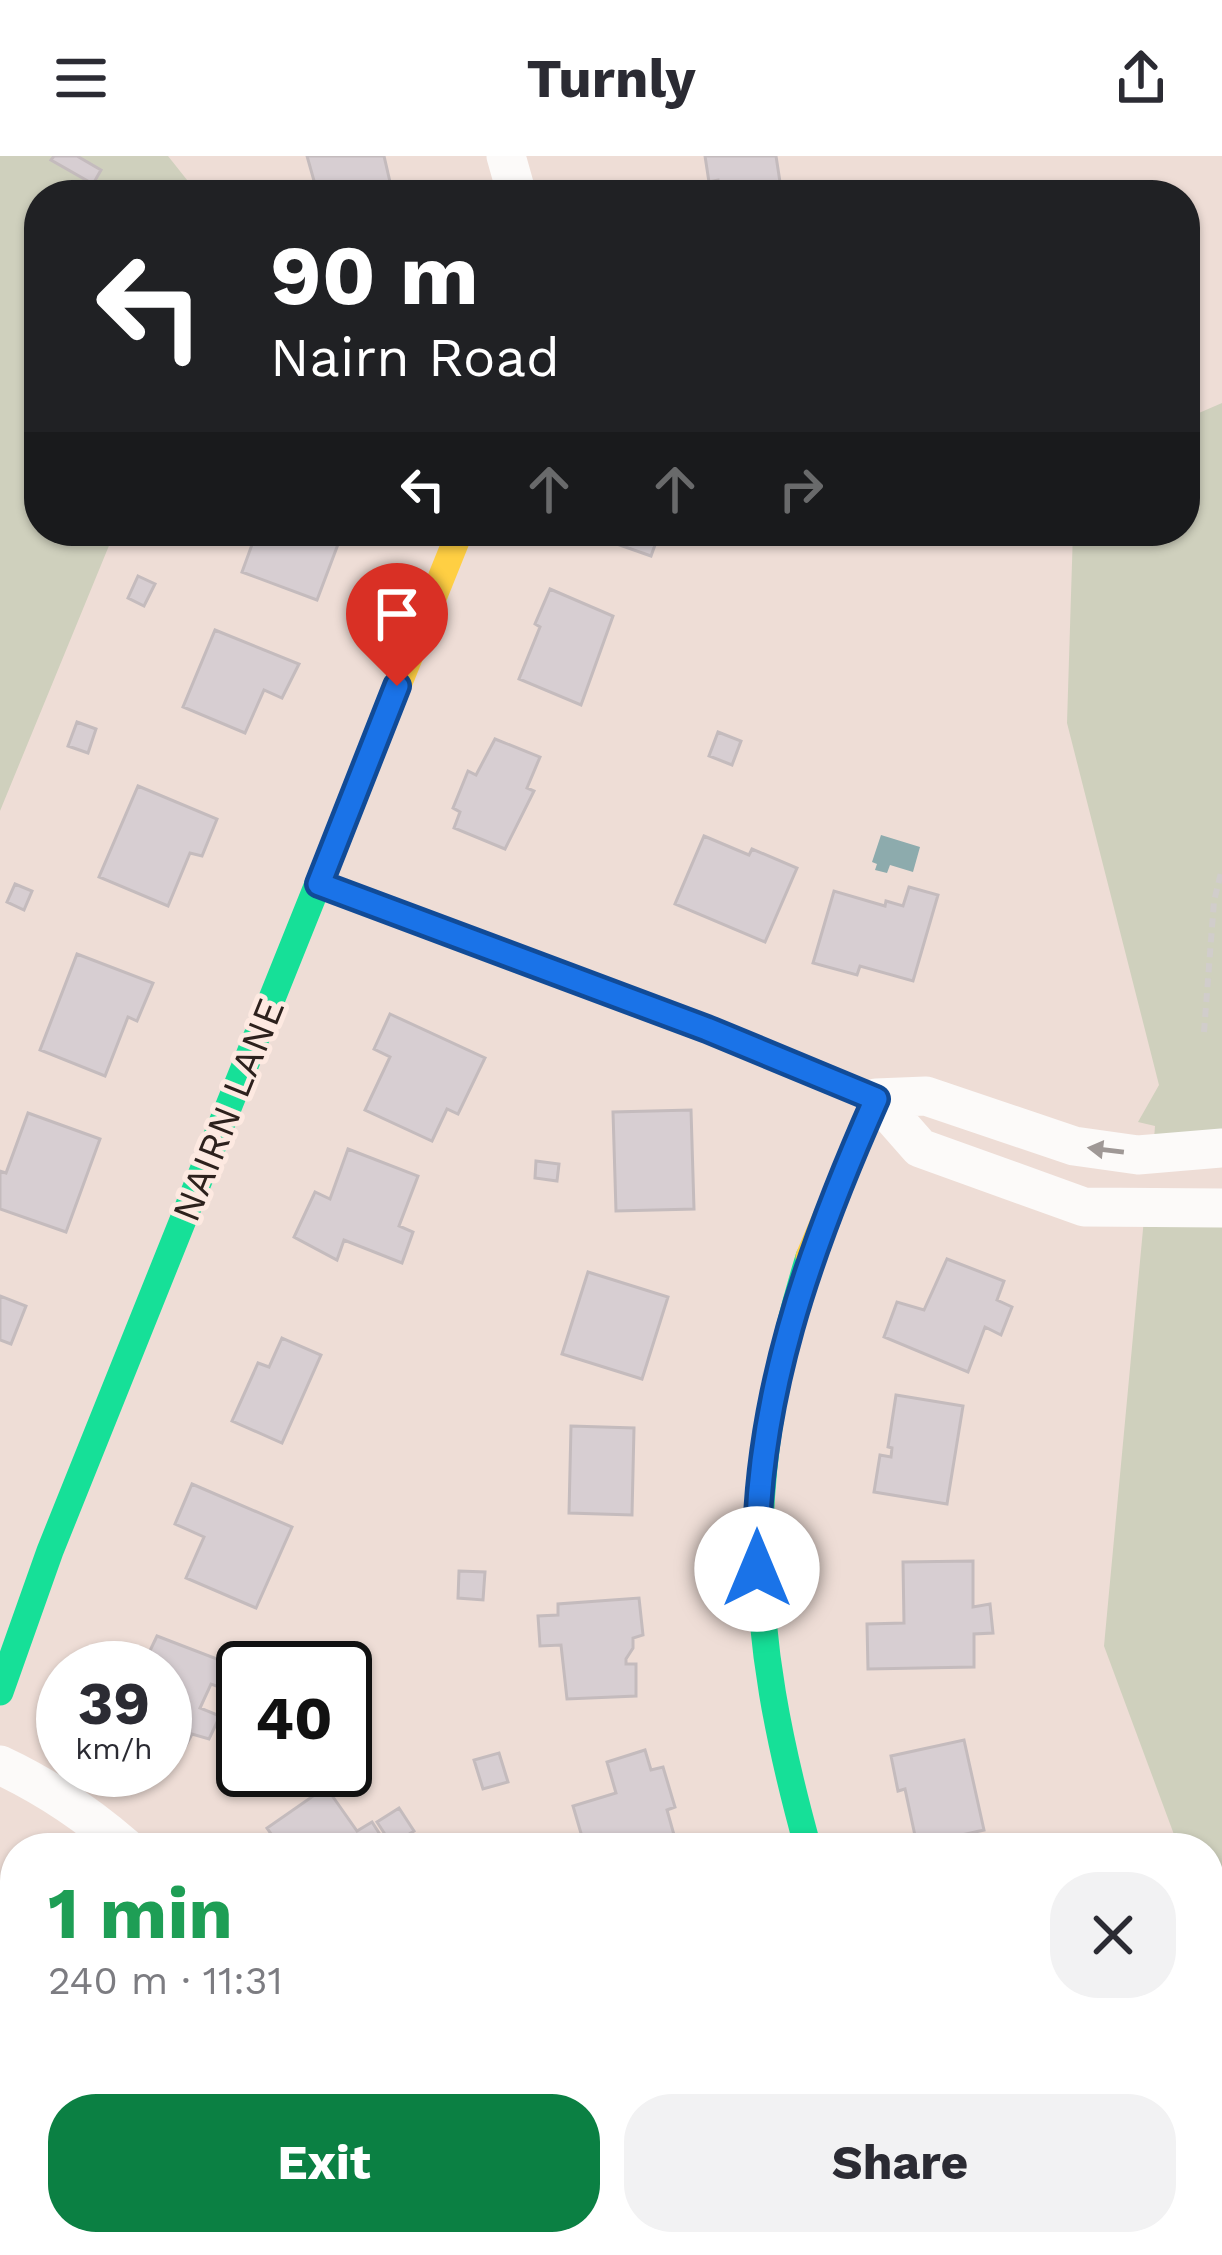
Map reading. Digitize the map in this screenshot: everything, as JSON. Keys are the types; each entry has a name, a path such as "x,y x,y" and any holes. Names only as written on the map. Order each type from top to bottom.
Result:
{"street":[{"name":"NAIRN LANE","path":"0,1692 50,1551 454,546"},
{"path":"319,884 707,1029 876,1099 920,1148 1084,1207 1222,1208"},
{"path":"876,1099 926,1096 1074,1146 1138,1154 1222,1148"},
{"path":"803,1833 782,1764 765,1678 758,1602 759,1469 782,1349 809,1258 876,1099"},
{"path":"0,1765 34,1780 109,1833"}],"path":[{"path":"1204,1032 1214,901 1222,868"}],"green space":[{"path":"0,156 168,156 187,180 24,180 24,546 109,546 0,811"},
{"path":"1222,403 1222,1148 1153,1153 1155,1126 1138,1122 1159,1085 1067,723 1073,546 1200,546 1200,413"},
{"path":"1145,1208 1222,1208 1222,1833 1173,1833 1104,1646"}],"water":[{"path":"881,835 920,847 913,872 890,865 887,873 875,870 877,864 872,862"}],"building":[{"path":"77,156 101,170 95,180 86,180 51,160"},
{"path":"307,156 384,156 390,180 314,180"},
{"path":"705,156 776,156 780,180 709,180"},
{"path":"252,546 337,546 317,600 242,572"},
{"path":"622,546 655,546 651,556"},
{"path":"138,576 155,584 144,606 128,598"},
{"path":"550,589 613,616 581,705 519,679"},
{"path":"215,630 299,664 282,698 264,690 245,733 183,707"},
{"path":"77,722 96,729 88,753 68,746"},
{"path":"718,732 741,741 732,765 709,756"},
{"path":"495,739 540,757 527,788 534,791 505,849 454,828 460,812 453,808 468,771 476,775"},
{"path":"138,786 217,819 202,856 190,853 168,906 99,877"},
{"path":"704,836 797,868 765,942 675,904"},
{"path":"15,884 32,891 24,910 7,902"},
{"path":"909,887 938,895 913,981 860,966 857,975 813,963 834,891 885,906 886,901 903,906"},
{"path":"77,954 153,983 137,1021 128,1017 105,1076 40,1050"},
{"path":"390,1014 485,1058 458,1114 447,1109 432,1141 365,1110 390,1057 374,1049"},
{"path":"691,1110 694,1209 616,1211 613,1112"},
{"path":"28,1113 100,1139 66,1232 0,1209 0,1171 6,1173"},
{"path":"348,1149 418,1176 399,1226 413,1232 402,1263 344,1240 337,1260 294,1237 315,1192 330,1199"},
{"path":"536,1161 559,1164 557,1181 535,1178"},
{"path":"947,1259 1004,1281 997,1300 1012,1307 1001,1335 985,1327 968,1372 884,1337 897,1302 924,1310"},
{"path":"588,1272 668,1297 642,1379 562,1354"},
{"path":"0,1296 26,1306 11,1344 0,1340"},
{"path":"282,1338 321,1355 282,1443 232,1421 258,1363 269,1367"},
{"path":"896,1395 963,1406 947,1504 874,1492 880,1455 891,1457 888,1447"},
{"path":"571,1426 634,1428 632,1515 569,1513"},
{"path":"192,1484 292,1527 256,1608 186,1578 204,1537 175,1524"},
{"path":"973,1561 973,1607 990,1604 993,1633 974,1634 974,1667 868,1669 867,1624 904,1623 903,1562"},
{"path":"459,1571 485,1572 483,1600 458,1598"},
{"path":"639,1598 643,1635 633,1638 626,1659 626,1664 636,1664 636,1696 567,1699 561,1645 540,1646 538,1616 558,1615 558,1604"},
{"path":"192,1649 216,1659 216,1686 211,1684 200,1708 216,1714 209,1739 192,1734"},
{"path":"964,1740 984,1830 914,1833 905,1789 898,1791 891,1756"},
{"path":"645,1750 651,1770 663,1767 675,1807 667,1810 673,1833 581,1833 573,1806 616,1793 607,1762"},
{"path":"499,1753 508,1782 483,1789 474,1760"},
{"path":"312,1797 333,1797 357,1831 372,1822 379,1833 270,1833 267,1828"},
{"path":"399,1808 414,1831 384,1833 377,1822"}],"traffic: fast":[{"path":"0,1692 50,1551 328,859"},
{"path":"804,1833 772,1693 760,1552 771,1412 809,1257"}],"traffic: slow":[{"path":"328,859 454,546"},
{"path":"319,884 707,1029 876,1098 809,1257"}],"route":[{"path":"397,686 319,884 707,1029 876,1099 809,1258 782,1349 759,1469 757,1569"}]}
